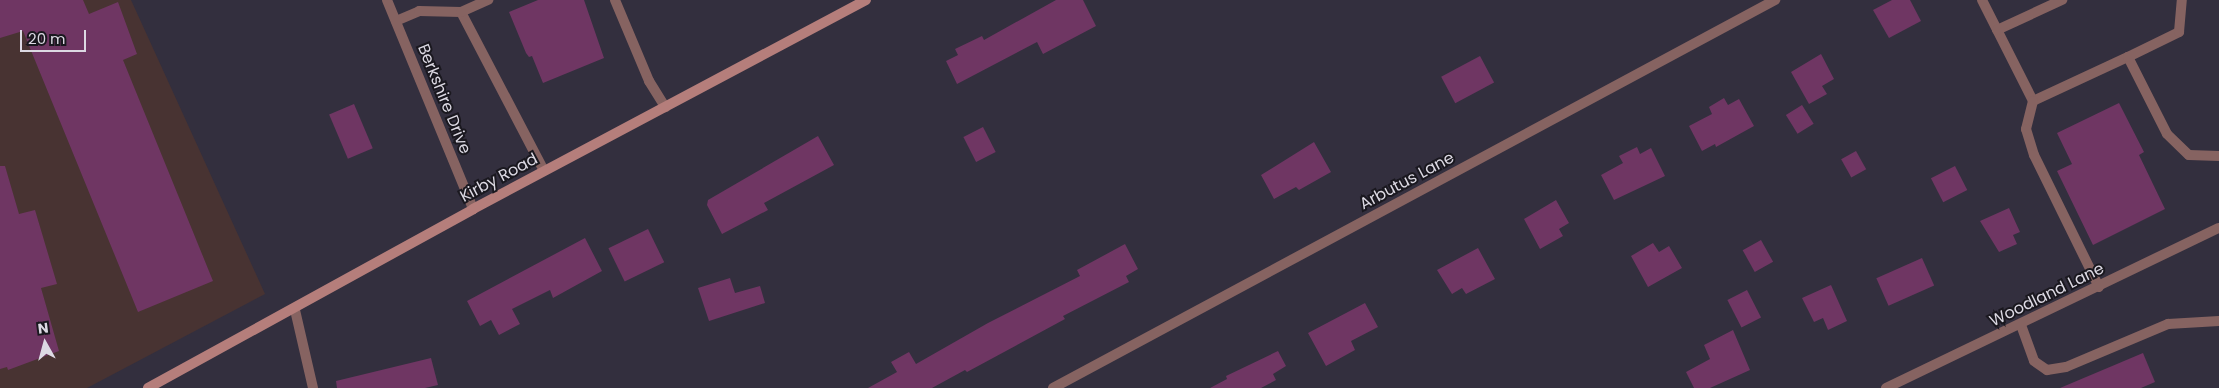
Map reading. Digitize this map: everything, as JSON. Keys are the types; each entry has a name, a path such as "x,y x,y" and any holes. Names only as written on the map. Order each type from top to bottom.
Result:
{"main road":[{"name":"Kirby Road","path":"148,388 294,310 473,209 866,0"}],"street":[{"name":"Berkshire Drive","path":"387,0 473,209"},
{"path":"396,21 419,11 461,12 488,0"},
{"path":"614,0 649,81 665,107"},
{"name":"Arbutus Lane","path":"1053,388 1775,0"},
{"path":"1982,0 2033,101 2026,129 2034,155 2099,287"},
{"path":"1997,30 2062,0"},
{"path":"2033,101 2179,32 2183,21 2182,0"},
{"path":"461,12 544,171"},
{"path":"2128,57 2167,134 2189,155 2219,156"},
{"name":"Woodland Lane","path":"1886,388 2021,325 2219,228"},
{"path":"294,310 313,388"},
{"path":"2021,325 2034,361 2047,370 2066,367 2168,324 2219,321"}],"shaded area":[{"path":"0,0 131,0 265,294 87,388 0,388"}],"building":[{"path":"0,0 83,0 89,14 118,2 137,54 123,60 213,281 138,312 23,31 0,38"},
{"path":"538,0 584,0 604,58 543,83 532,56 529,57 526,53 509,12"},
{"path":"1056,0 1083,0 1096,26 1043,54 1037,42 957,84 946,61 958,55 955,49 982,36 984,40"},
{"path":"1892,0 1910,0 1921,21 1889,38 1873,10"},
{"path":"1821,54 1834,79 1822,86 1827,94 1809,104 1791,72"},
{"path":"1480,56 1494,82 1455,103 1441,77"},
{"path":"1724,98 1728,105 1739,99 1754,126 1716,147 1715,144 1702,151 1689,126 1712,114 1709,107"},
{"path":"2119,103 2144,152 2139,155 2165,209 2093,245 2057,171 2072,164 2057,133"},
{"path":"354,104 373,148 348,159 329,115"},
{"path":"1802,105 1814,124 1798,134 1786,115"},
{"path":"983,127 996,152 976,162 963,137"},
{"path":"818,136 834,165 764,203 768,210 722,234 707,205 708,200"},
{"path":"1314,142 1331,172 1299,190 1296,187 1274,199 1261,175"},
{"path":"1637,147 1640,154 1651,148 1665,176 1614,200 1601,175 1623,163 1619,156"},
{"path":"1856,151 1866,169 1851,178 1841,159"},
{"path":"0,166 5,166 19,214 35,210 57,284 41,288 59,351 8,370 7,367 0,369"},
{"path":"1955,166 1967,190 1943,202 1931,178"},
{"path":"1556,200 1569,223 1559,229 1563,236 1540,249 1524,219"},
{"path":"2009,208 2020,232 2013,235 2017,244 1999,252 1980,221"},
{"path":"648,229 664,262 625,282 608,248"},
{"path":"585,238 602,271 553,298 550,290 512,309 520,324 499,335 491,320 480,326 467,301"},
{"path":"1761,240 1773,262 1755,272 1743,250"},
{"path":"1653,243 1659,252 1669,246 1682,268 1648,287 1631,256"},
{"path":"1125,244 1138,269 1126,276 1129,282 1063,316 1065,319 967,372 965,370 932,388 868,388 897,372 891,362 909,352 916,364 988,323 1080,276 1077,270"},
{"path":"1478,248 1495,279 1466,294 1462,288 1452,294 1437,270"},
{"path":"1922,258 1934,285 1889,306 1876,278"},
{"path":"730,278 735,293 760,286 765,303 709,321 698,288"},
{"path":"1831,285 1847,321 1828,330 1823,318 1814,322 1802,298"},
{"path":"1747,290 1761,318 1741,328 1727,300"},
{"path":"1365,303 1378,327 1351,341 1355,350 1326,366 1308,333"},
{"path":"1733,330 1750,370 1710,388 1694,388 1686,372 1710,359 1704,345"},
{"path":"1278,351 1286,366 1273,374 1276,380 1261,388 1210,388 1227,379 1226,376"},
{"path":"2143,353 2155,382 2141,388 2060,388"},
{"path":"431,358 438,385 425,388 337,388 336,381"}]}
